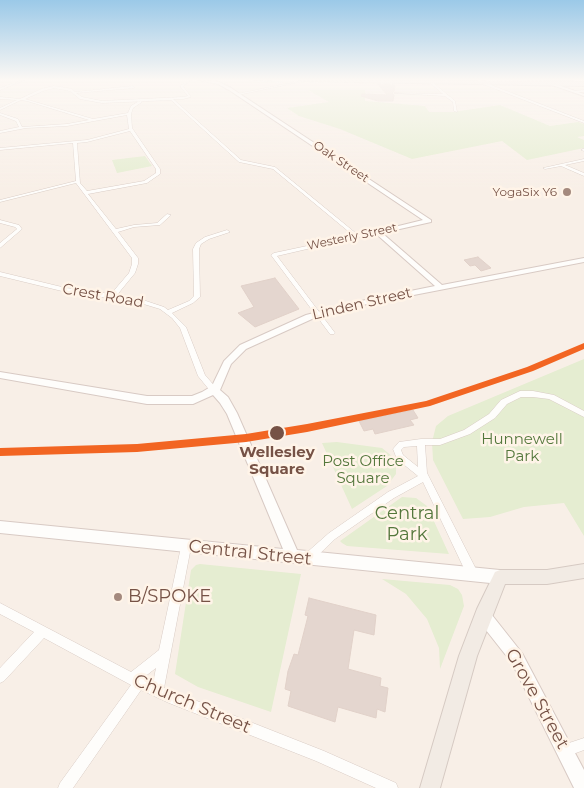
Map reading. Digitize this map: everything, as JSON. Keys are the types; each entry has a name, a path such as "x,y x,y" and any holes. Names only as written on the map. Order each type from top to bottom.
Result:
{"main road":[{"path":"430,788 468,656 483,614 500,577 539,577 584,571"}],"street":[{"path":"7,117 18,121 21,128"},
{"path":"80,117 94,121"},
{"path":"0,132 21,128 62,126 115,117"},
{"path":"85,193 145,182 158,174 158,169 131,130 129,117"},
{"path":"191,117 240,161 273,167 357,236"},
{"name":"Oak Street","path":"272,117 429,221"},
{"path":"571,117 584,122"},
{"path":"0,148 75,143 105,138 131,130"},
{"path":"75,143 77,182 132,252 136,261 130,275 113,296"},
{"path":"545,168 584,160"},
{"path":"562,165 584,175"},
{"path":"0,201 77,182"},
{"path":"115,231 134,226 158,224 168,214"},
{"name":"Westerly Street","path":"317,314 275,258 275,253 429,221"},
{"path":"0,222 17,226 20,229 0,246"},
{"path":"168,312 191,302 197,297 196,249 198,244 206,238 226,232"},
{"path":"377,232 440,287"},
{"name":"Linden Street","path":"517,271 524,267 584,255"},
{"name":"Linden Street","path":"214,390 227,363 243,347 284,327 317,314 517,271 528,271 584,260"},
{"name":"Crest Road","path":"0,274 66,290 147,302 168,312 183,327 202,376 228,406 294,557"},
{"path":"317,314 332,333"},
{"path":"0,376 152,401 190,400 203,397 214,390"},
{"path":"425,477 402,459 397,451 398,447 404,443 440,442 467,432 492,416 504,402 520,394 551,397 584,414"},
{"path":"421,442 421,464 425,477 473,575"},
{"path":"308,558 332,536 391,495 425,477"},
{"name":"Central Street","path":"0,527 500,577"},
{"path":"157,691 186,547"},
{"name":"Church Street","path":"0,608 157,691 341,765 391,788"},
{"name":"Grove Street","path":"483,614 517,658 584,788"},
{"path":"0,677 43,631"},
{"path":"65,788 136,681 164,654"},
{"path":"565,751 584,744"}],"green space":[{"path":"301,117 528,117 550,126 578,122 584,124 584,136 577,137 584,140 584,148 527,160 502,141 412,159 340,129"},
{"path":"145,156 152,166 117,173 112,160"},
{"name":"Hunnewell Park","path":"584,359 584,536 564,503 524,507 490,517 463,519 433,460 432,442 436,426 448,416"},
{"name":"Post Office Square","path":"337,442 382,448 393,457 396,466 396,474 387,486 352,509 322,443"},
{"name":"Central Park","path":"402,497 416,498 427,506 449,554 347,546 340,541"},
{"path":"200,564 301,574 271,712 198,687 175,674 191,570"},
{"path":"382,579 450,585 458,589 462,595 464,606 440,669 439,648 427,619 406,594"}],"building":[{"path":"478,257 491,268 481,271 475,265 470,266 464,260"},
{"path":"275,278 299,309 255,327 238,313 254,307 241,286"},
{"path":"413,410 418,418 410,420 414,425 375,434 373,429 364,431 359,421"},
{"path":"309,598 376,615 374,635 354,630 348,669 381,678 380,686 388,688 385,712 377,709 376,718 338,707 335,722 288,706 291,691 285,689 288,671 294,654 298,655 308,616 305,615"}],"transit line":[{"path":"0,452 137,448 246,438 307,428 427,404 530,369 584,346"}],"place":[{"name":"YogaSix Y6","path":"567,192"},
{"name":"Wellesley Square","path":"277,433"},
{"name":"B/SPOKE","path":"118,597"}]}
